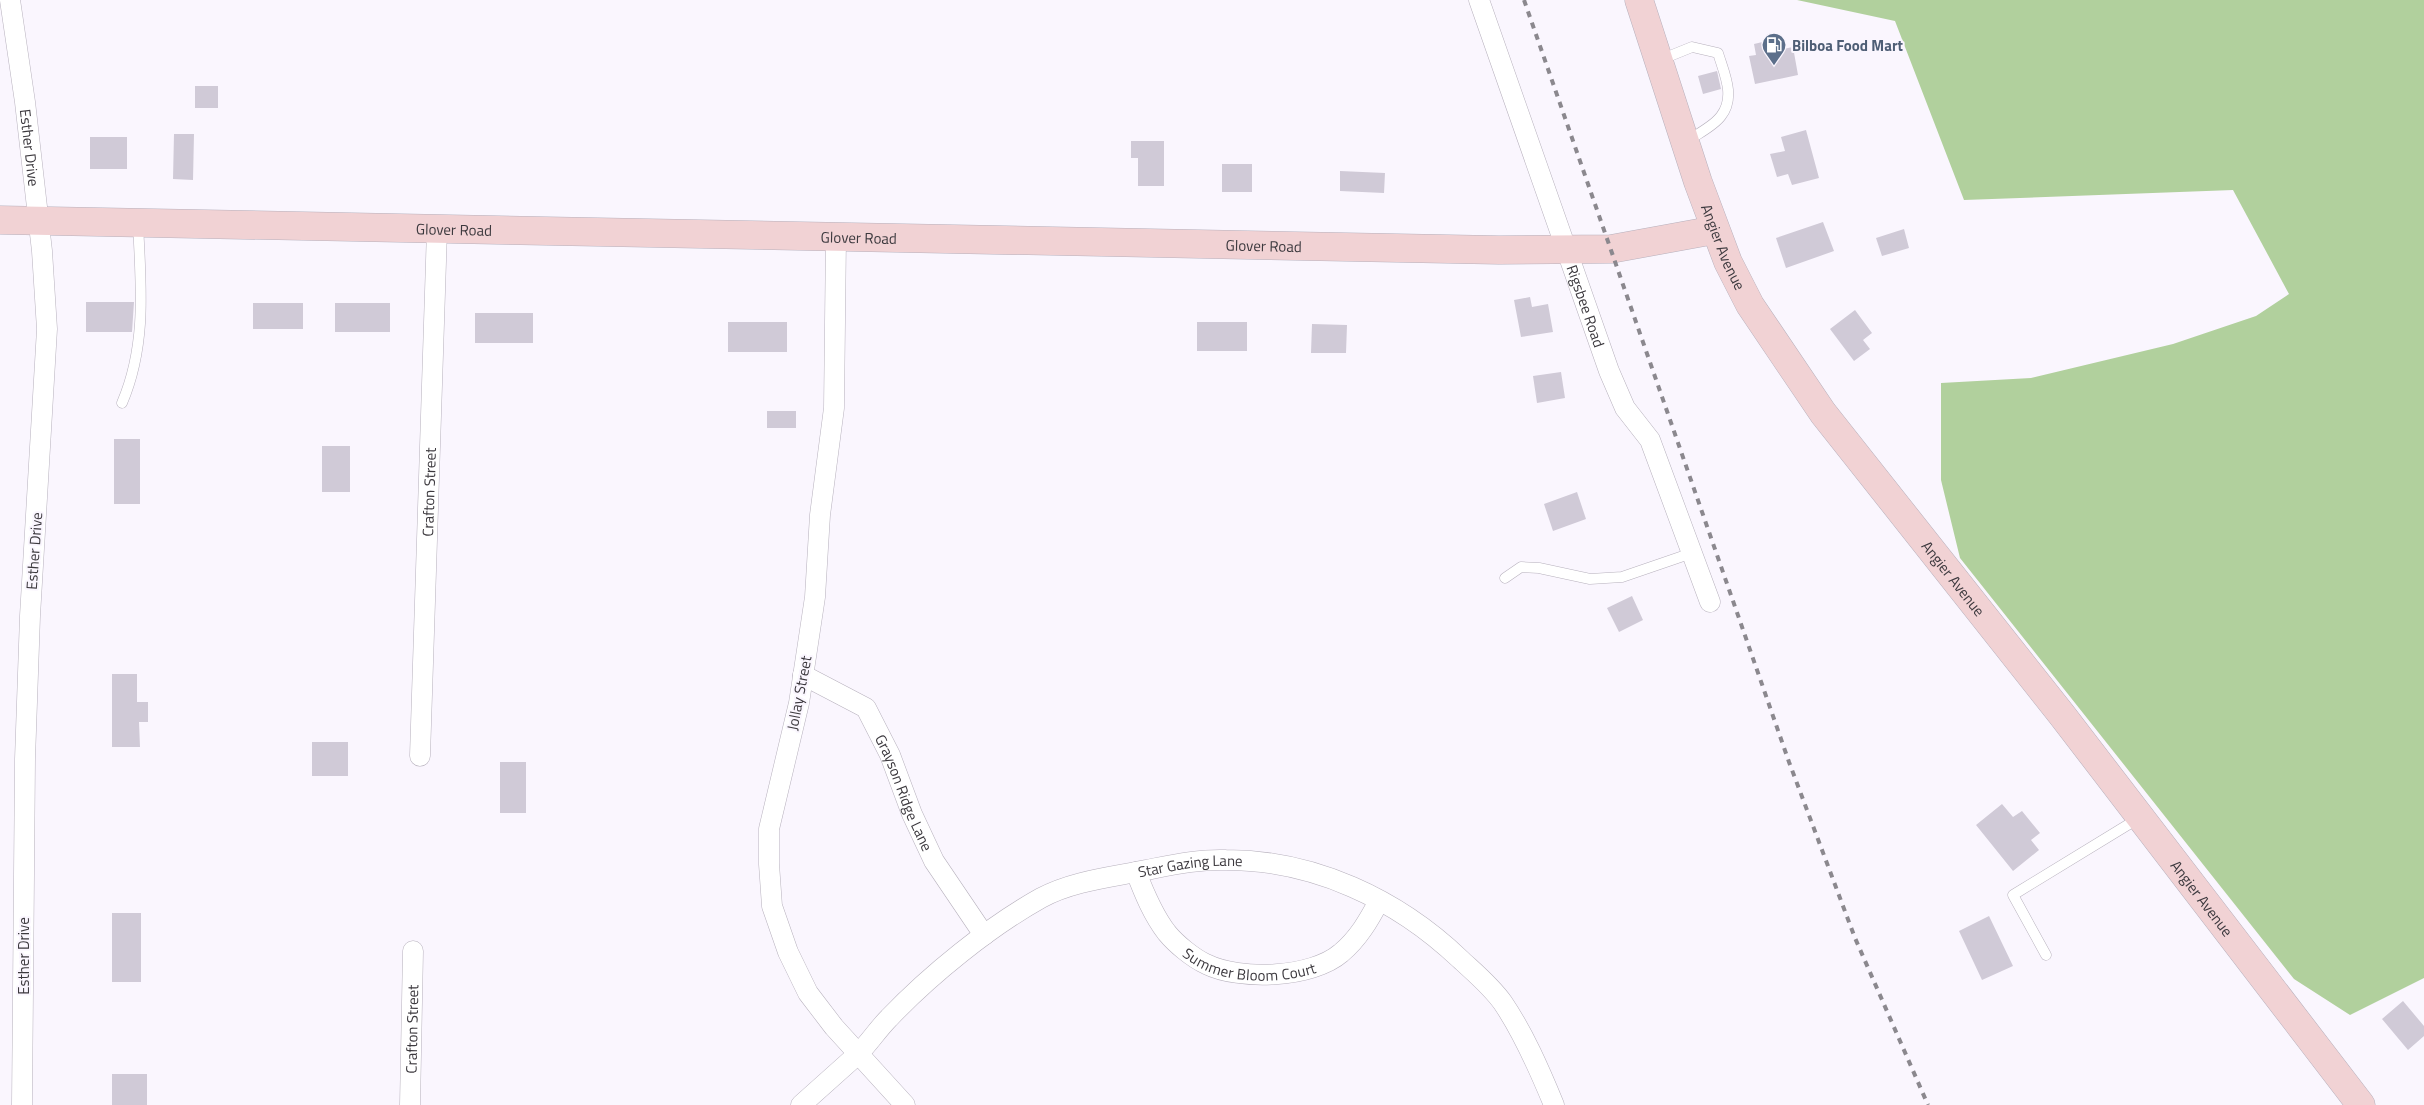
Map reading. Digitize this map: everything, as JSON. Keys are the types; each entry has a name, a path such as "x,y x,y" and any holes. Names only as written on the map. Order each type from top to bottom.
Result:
{"street":[{"name":"Esther Drive","path":"10,0 25,102 42,251 47,329 30,616 24,759 22,1105"},
{"name":"Rigsbee Road","path":"1479,0 1609,371 1625,408 1650,440 1710,602"},
{"name":"Angier Avenue","path":"1639,0 1715,230 1728,262 1750,305 1823,413 2140,817 2327,1064 2361,1105"},
{"name":"Glover Road","path":"0,220 1568,251 1623,247 1715,230"},
{"name":"Crafton Street","path":"420,756 437,230"},
{"name":"Jollay Street","path":"836,237 834,408 820,515 814,597 800,703 769,829 772,906 788,952 808,993 834,1027 859,1052 905,1105"},
{"name":"Grayson Ridge Lane","path":"803,675 866,708 890,755 909,806 934,861 984,935"},
{"name":"Star Gazing Lane","path":"802,1105 859,1052 889,1018 945,966 984,935 1042,897 1088,882 1136,872 1172,865 1225,860 1277,864 1329,877 1380,901 1436,936 1489,986 1504,1004 1528,1047 1554,1105"},
{"name":"Summer Bloom Court","path":"1136,872 1155,915 1168,934 1206,964 1230,971 1279,973 1303,971 1323,965 1341,953 1353,940 1380,901"},
{"name":"Crafton Street","path":"410,1105 413,952"}],"lane":[{"path":"1659,60 1692,47 1718,53 1729,88 1728,100 1721,117 1686,142"},
{"path":"122,403 136,363 142,326 138,223"},
{"path":"1506,578 1521,567 1539,568 1590,579 1622,577 1692,553"},
{"path":"2046,955 2013,895 2140,817"}],"green space":[{"path":"1797,0 2424,0 2424,978 2350,1015 2294,979 1960,558 1941,480 1941,383 2031,378 2173,344 2256,316 2289,294 2233,190 1964,200 1895,21"}],"building":[{"name":"Bilboa Food Mart","path":"1771,40 1773,51 1793,47 1798,75 1755,84 1749,56 1756,55 1754,44"},
{"path":"1717,71 1721,89 1703,94 1698,76"},
{"path":"195,86 218,86 218,108 195,108"},
{"path":"1806,130 1819,178 1792,185 1788,174 1777,177 1770,154 1785,151 1781,137"},
{"path":"174,134 194,134 193,180 173,179"},
{"path":"90,137 127,137 127,169 90,169"},
{"path":"1131,141 1164,141 1164,186 1138,186 1138,158 1131,158"},
{"path":"1222,164 1252,164 1252,192 1222,192"},
{"path":"1340,171 1385,173 1384,193 1340,191"},
{"path":"1823,222 1834,251 1786,268 1776,238"},
{"path":"1904,229 1909,248 1882,256 1876,238"},
{"path":"1530,297 1532,307 1548,304 1553,332 1521,337 1514,300"},
{"path":"86,302 134,302 132,332 86,332"},
{"path":"253,303 303,303 303,329 253,329"},
{"path":"335,303 390,303 390,332 335,332"},
{"path":"1855,310 1872,333 1863,340 1870,349 1854,361 1830,329"},
{"path":"475,313 533,313 533,343 475,343"},
{"path":"728,322 787,322 787,352 728,352"},
{"path":"1197,322 1247,322 1247,351 1197,351"},
{"path":"1312,324 1347,325 1346,353 1311,353"},
{"path":"1561,372 1565,398 1537,403 1533,376"},
{"path":"767,411 796,411 796,428 767,428"},
{"path":"114,439 140,439 140,504 114,504"},
{"path":"322,446 350,446 350,492 322,492"},
{"path":"1577,492 1586,519 1553,531 1544,504"},
{"path":"1632,596 1643,620 1619,632 1607,608"},
{"path":"112,674 137,674 137,702 148,702 148,722 139,722 140,747 112,747"},
{"path":"312,742 348,742 348,776 312,776"},
{"path":"500,762 526,762 526,813 500,813"},
{"path":"2002,804 2013,817 2022,811 2040,833 2031,840 2039,850 2013,871 1976,825"},
{"path":"112,913 141,913 141,982 112,982"},
{"path":"1989,916 2013,966 1982,980 1959,931"},
{"path":"2403,1001 2424,1026 2424,1036 2408,1050 2382,1019"},
{"path":"112,1074 147,1074 147,1105 112,1105"}],"railway":[{"path":"1524,0 1789,762 1855,938 1928,1105"}],"place":[{"name":"Bilboa Food Mart","path":"1774,66"}]}
